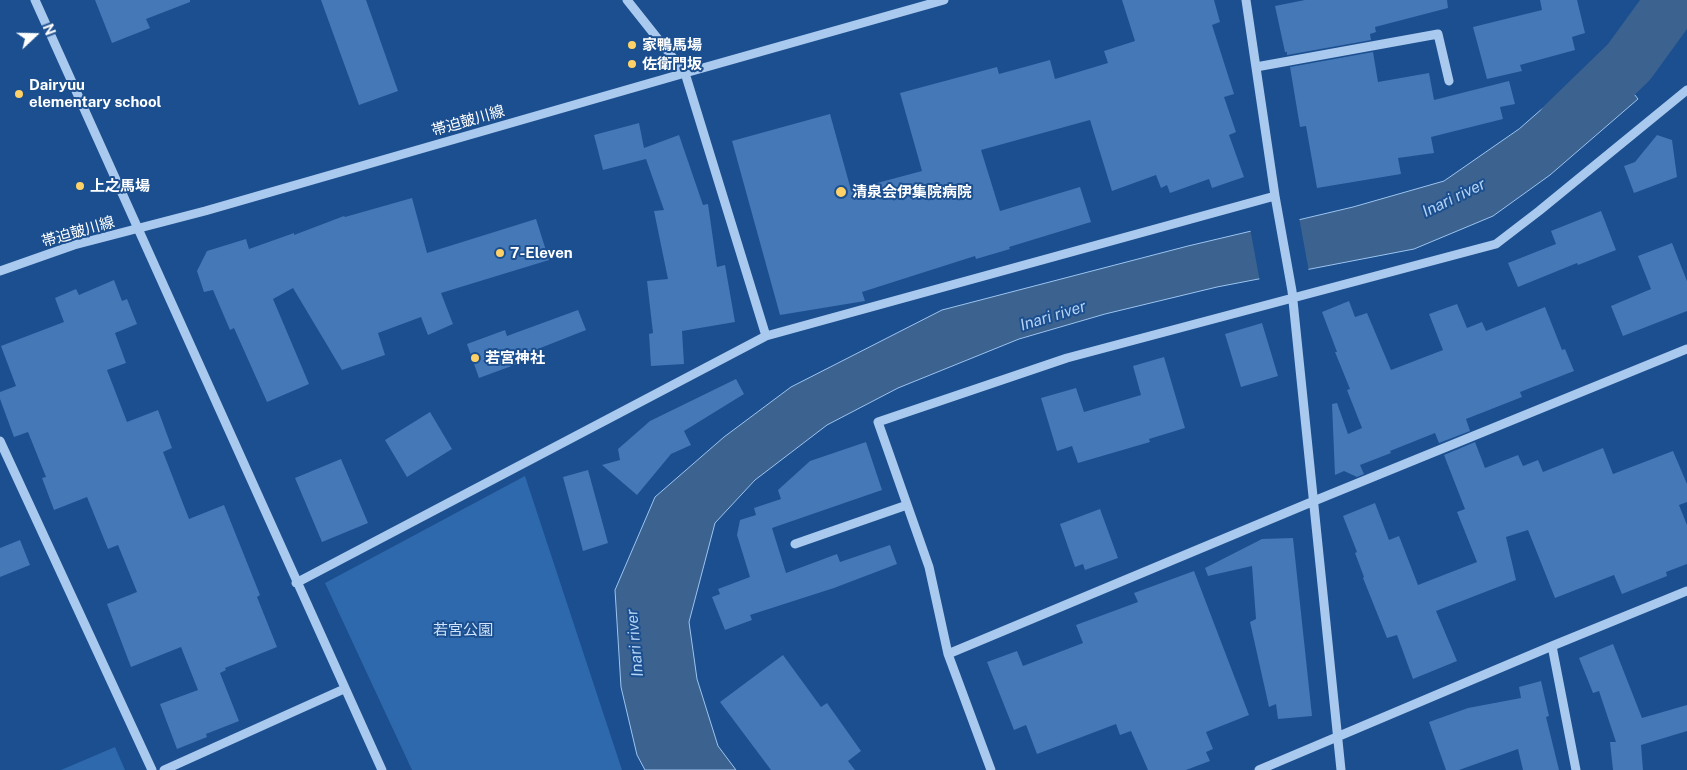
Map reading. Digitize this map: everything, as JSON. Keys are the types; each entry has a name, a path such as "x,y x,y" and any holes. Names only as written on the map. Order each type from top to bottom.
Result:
{"street":[{"path":"35,0 344,690 382,770"},
{"path":"627,0 685,73 766,336"},
{"name":"帯迫皷川線","path":"0,271 74,245 138,229 944,0"},
{"path":"1246,0 1276,200 1293,294 1341,770"},
{"path":"1256,67 1438,34 1449,81"},
{"path":"991,770 948,654 929,566 878,422 1067,358 1293,294 1496,244 1540,211 1687,90"},
{"path":"296,582 766,336 1276,200"},
{"path":"948,654 1314,501 1687,349"},
{"path":"0,441 152,770"},
{"path":"796,544 907,505"},
{"path":"1259,770 1687,591"},
{"path":"1552,646 1576,770"},
{"path":"164,770 344,690"}],"green space":[{"name":"若宮公園","path":"525,476 622,770 412,770 325,583"},
{"path":"115,747 125,770 61,770"}],"water":[{"path":"1604,55 1638,99 1550,175 1493,216 1414,249 1217,287 1105,314 1019,339 898,388 827,425 755,480 715,523 689,622 697,679 718,746 736,770 645,770 637,755 621,687 615,590 655,497 724,437 791,387 942,310 1188,246 1353,207 1444,181 1519,129"}],"pier":[{"path":"1299,217 1309,272 1260,282 1250,228"}],"building":[{"path":"95,0 190,0 190,2 146,19 150,28 112,43"},
{"path":"321,0 366,0 398,91 359,105"},
{"path":"1122,0 1214,0 1220,22 1212,25 1234,94 1224,97 1236,132 1229,135 1244,177 1212,188 1209,179 1170,193 1167,185 1161,188 1156,175 1112,191 1090,120 981,150 1000,211 1080,187 1091,222 1009,247 1010,249 976,259 975,256 862,292 865,301 780,315 732,141 830,114 851,190 922,171 900,93 997,67 999,74 1050,60 1055,79 1108,63 1104,51 1135,41"},
{"path":"1305,0 1447,0 1448,8 1375,27 1376,32 1370,34 1371,40 1287,55 1275,6"},
{"path":"1540,0 1577,0 1585,33 1572,37 1575,50 1520,65 1522,71 1487,79 1473,27 1542,10"},
{"path":"1373,52 1378,82 1429,73 1434,100 1509,81 1515,104 1500,107 1503,119 1431,137 1434,153 1398,158 1401,174 1317,188 1306,126 1300,127 1290,67"},
{"path":"639,123 644,148 679,135 703,205 708,204 717,267 725,265 735,322 682,331 684,364 651,366 649,334 653,333 647,281 668,279 654,211 664,210 646,159 603,170 594,135"},
{"path":"1657,135 1672,140 1677,177 1634,193 1624,166 1635,162"},
{"path":"412,198 427,253 536,219 549,260 441,293 453,324 428,335 421,317 378,333 385,355 342,370 293,288 273,299 309,384 267,402 234,328 230,330 213,290 204,292 197,271 207,251 246,239 249,249 294,233 294,235 344,216"},
{"path":"1601,211 1616,250 1578,265 1577,263 1518,287 1508,263 1556,244 1551,231"},
{"path":"1672,243 1687,281 1687,311 1623,336 1611,306 1651,289 1638,256"},
{"path":"114,280 122,301 127,299 137,324 115,333 126,363 107,370 127,422 158,410 172,448 163,452 189,519 224,505 260,595 257,597 277,647 225,668 226,670 220,673 239,721 206,734 207,737 177,749 160,704 198,690 181,647 131,667 107,604 137,592 118,545 108,549 87,497 54,510 42,478 46,477 28,432 14,437 0,399 0,392 16,386 1,346 64,322 55,298 76,289 79,295"},
{"path":"1349,301 1355,317 1367,313 1391,370 1443,350 1429,314 1457,304 1467,328 1482,322 1486,331 1545,307 1562,350 1565,349 1574,371 1520,392 1522,397 1466,419 1470,431 1439,443 1435,433 1360,465 1364,474 1357,477 1344,471 1335,475 1332,404 1337,403 1348,434 1362,428 1347,390 1350,389 1322,312"},
{"path":"578,310 586,330 515,358 517,364 479,378 467,344 505,330 507,336"},
{"path":"1262,323 1278,376 1241,387 1225,334"},
{"path":"1164,357 1185,428 1149,439 1150,442 1078,463 1072,446 1057,451 1041,398 1076,388 1084,412 1141,395 1133,366"},
{"path":"736,379 744,394 684,431 691,445 671,454 637,495 602,465 620,460 618,449 650,421"},
{"path":"430,412 452,449 407,477 385,440"},
{"path":"866,442 882,490 772,528 786,573 837,554 840,562 890,545 897,564 834,588 750,615 752,620 725,630 712,597 720,594 718,589 750,577 737,535 740,520 756,515 754,508 781,499 778,490 810,461"},
{"path":"1475,442 1485,468 1518,455 1523,466 1538,460 1543,472 1603,448 1613,474 1673,451 1687,484 1687,502 1679,505 1687,525 1687,564 1666,572 1667,576 1622,594 1614,575 1555,598 1528,530 1506,537 1516,580 1436,611 1457,661 1413,679 1397,635 1387,638 1363,578 1355,553 1357,552 1343,516 1375,503 1389,540 1399,536 1418,585 1477,562 1457,512 1465,509 1444,455"},
{"path":"341,459 368,523 322,542 295,478"},
{"path":"588,470 608,543 583,551 563,477"},
{"path":"1100,509 1118,558 1085,570 1083,564 1075,567 1060,524"},
{"path":"1293,538 1312,716 1278,719 1276,704 1269,707 1250,622 1256,619 1252,566 1208,576 1205,568 1262,539"},
{"path":"20,540 30,565 0,577 0,548"},
{"path":"1194,571 1249,715 1206,732 1213,749 1206,752 1210,761 1186,770 1148,770 1131,731 1120,735 1116,724 1037,754 1026,725 1014,730 987,662 1017,651 1023,666 1083,643 1076,625 1138,602 1134,593"},
{"path":"1613,644 1642,718 1687,705 1687,731 1641,745 1643,770 1613,770 1610,742 1616,742 1599,691 1593,693 1579,658"},
{"path":"783,655 821,707 827,703 861,751 848,761 855,770 771,770 720,702"},
{"path":"1541,681 1549,716 1546,717 1559,770 1523,770 1518,749 1459,770 1446,770 1429,722 1468,708 1521,698 1519,687"}],"waterway":[{"name":"Inari river","path":"1564,125 1629,62 1674,0"}],"place":[{"name":"家鴨馬場","path":"632,45"},
{"name":"佐衛門坂","path":"632,64"},
{"name":"Dairyuu elementary school","path":"19,94"},
{"name":"上之馬場","path":"80,186"},
{"name":"清泉会伊集院病院","path":"841,192"},
{"name":"7-Eleven","path":"500,253"},
{"name":"若宮神社","path":"475,358"}]}
